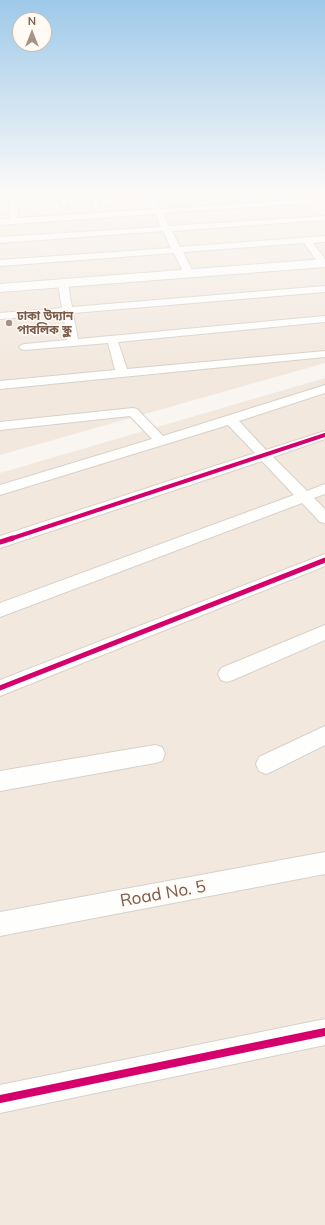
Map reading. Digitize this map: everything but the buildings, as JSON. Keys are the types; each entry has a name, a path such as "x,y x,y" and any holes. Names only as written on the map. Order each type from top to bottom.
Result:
{"street":[{"path":"0,263 189,249"},
{"path":"313,249 324,263"},
{"path":"177,250 189,274"},
{"path":"0,288 324,263"},
{"path":"63,284 73,342"},
{"path":"0,316 325,289"},
{"path":"25,347 325,319"},
{"path":"112,339 122,374"},
{"path":"0,386 325,354"},
{"path":"0,490 160,440 230,420 325,389"},
{"path":"0,426 134,412 160,440"},
{"path":"230,420 325,518"},
{"path":"0,542 325,435"},
{"path":"0,610 325,489"},
{"path":"0,688 325,560"},
{"path":"227,674 325,632"},
{"path":"266,764 325,735"},
{"path":"0,781 155,754"},
{"name":"Road No. 5","path":"0,924 325,863"},
{"path":"0,1099 325,1032"}],"shaded area":[{"path":"0,249 325,249 325,363 0,455"},
{"path":"325,378 325,1225 0,1225 0,473"}],"cycle path":[{"path":"0,542 325,435"},
{"path":"0,688 325,560"},
{"path":"0,1099 325,1032"}],"place":[{"name":"ঢাকা উদ্যান পাবলিক স্কুল","path":"9,323"}]}
